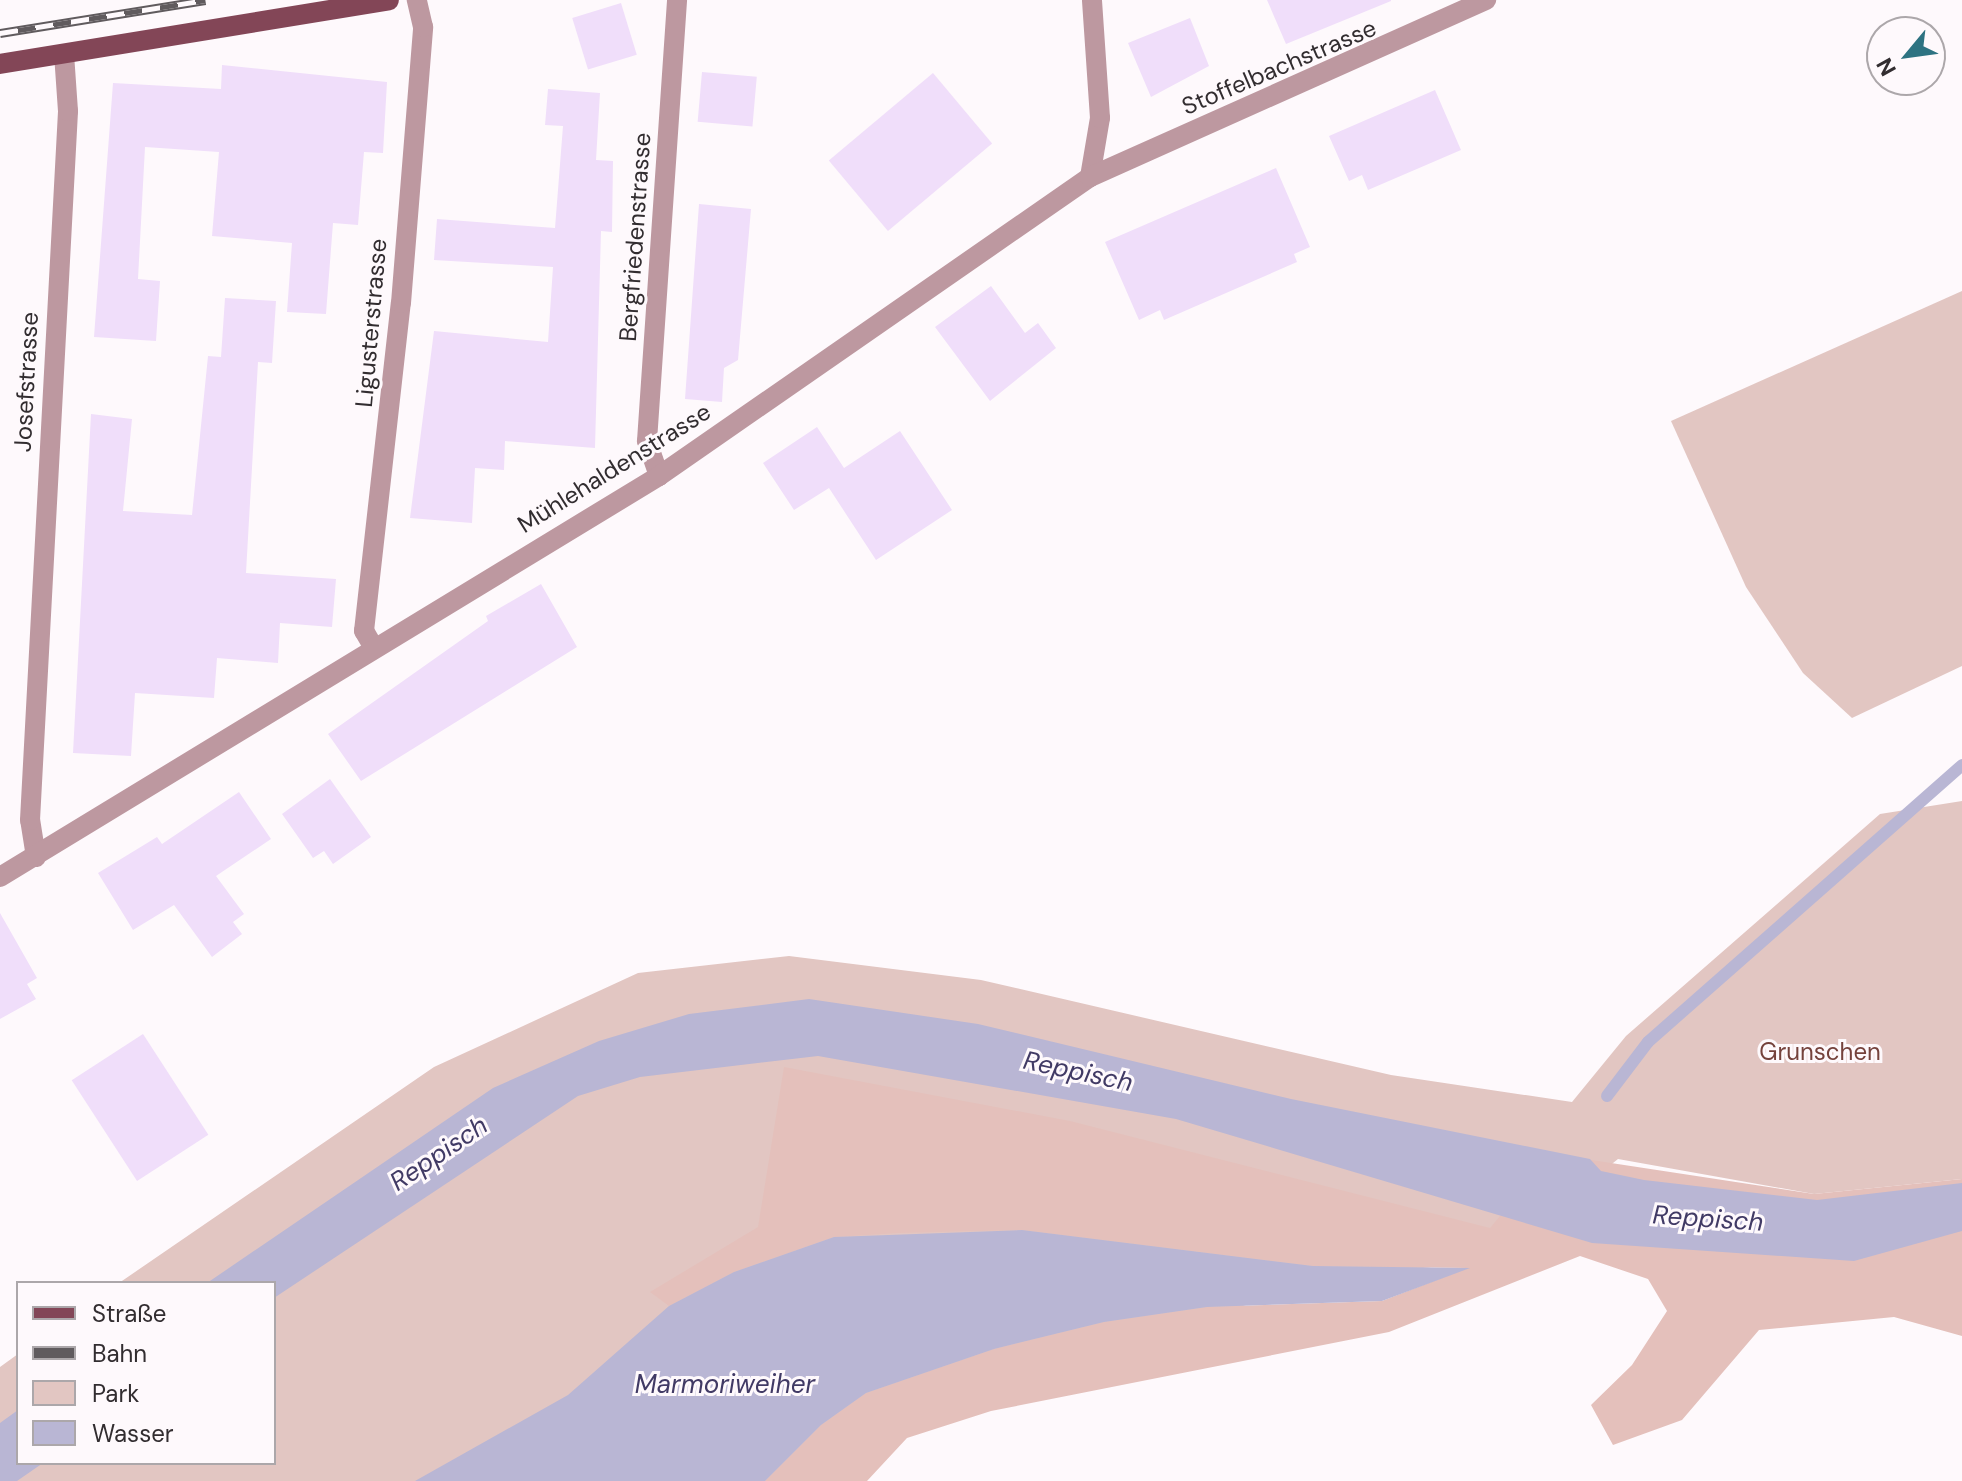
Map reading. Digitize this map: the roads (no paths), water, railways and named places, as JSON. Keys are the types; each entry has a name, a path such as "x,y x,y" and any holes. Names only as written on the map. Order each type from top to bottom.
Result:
{"main road":[{"path":"0,64 389,0"}],"street":[{"name":"Ligusterstrasse","path":"374,648 364,631 401,303 423,27 417,0"},
{"name":"Bergfriedenstrasse","path":"659,476 647,441 677,0"},
{"path":"1090,177 1100,118 1092,0"},
{"name":"Stoffelbachstrasse","path":"1090,177 1486,0"},
{"name":"Josefstrasse","path":"36,857 30,820 68,111 64,54"},
{"name":"Mühlehaldenstrasse","path":"0,877 659,476 1090,177"}],"water":[{"name":"Reppisch","path":"809,999 978,1024 1291,1099 1590,1159 1601,1171 1644,1180 1817,1200 1962,1183 1962,1231 1854,1261 1592,1243 1176,1119 818,1056 640,1077 578,1096 276,1297 276,1281 210,1281 493,1088 599,1041 689,1014"},
{"name":"Marmoriweiher","path":"1022,1230 1313,1266 1470,1268 1382,1301 1207,1307 1104,1322 994,1349 866,1393 821,1425 765,1481 415,1481 568,1395 669,1306 734,1272 834,1237"},
{"path":"16,1411 16,1465 40,1465 17,1481 0,1481 0,1423"}],"waterway":[{"path":"1607,1096 1648,1042 1962,765"}],"railway":[{"path":"0,33 205,0"}],"park label":[{"name":"Grunschen","path":"1820,1052"}]}
